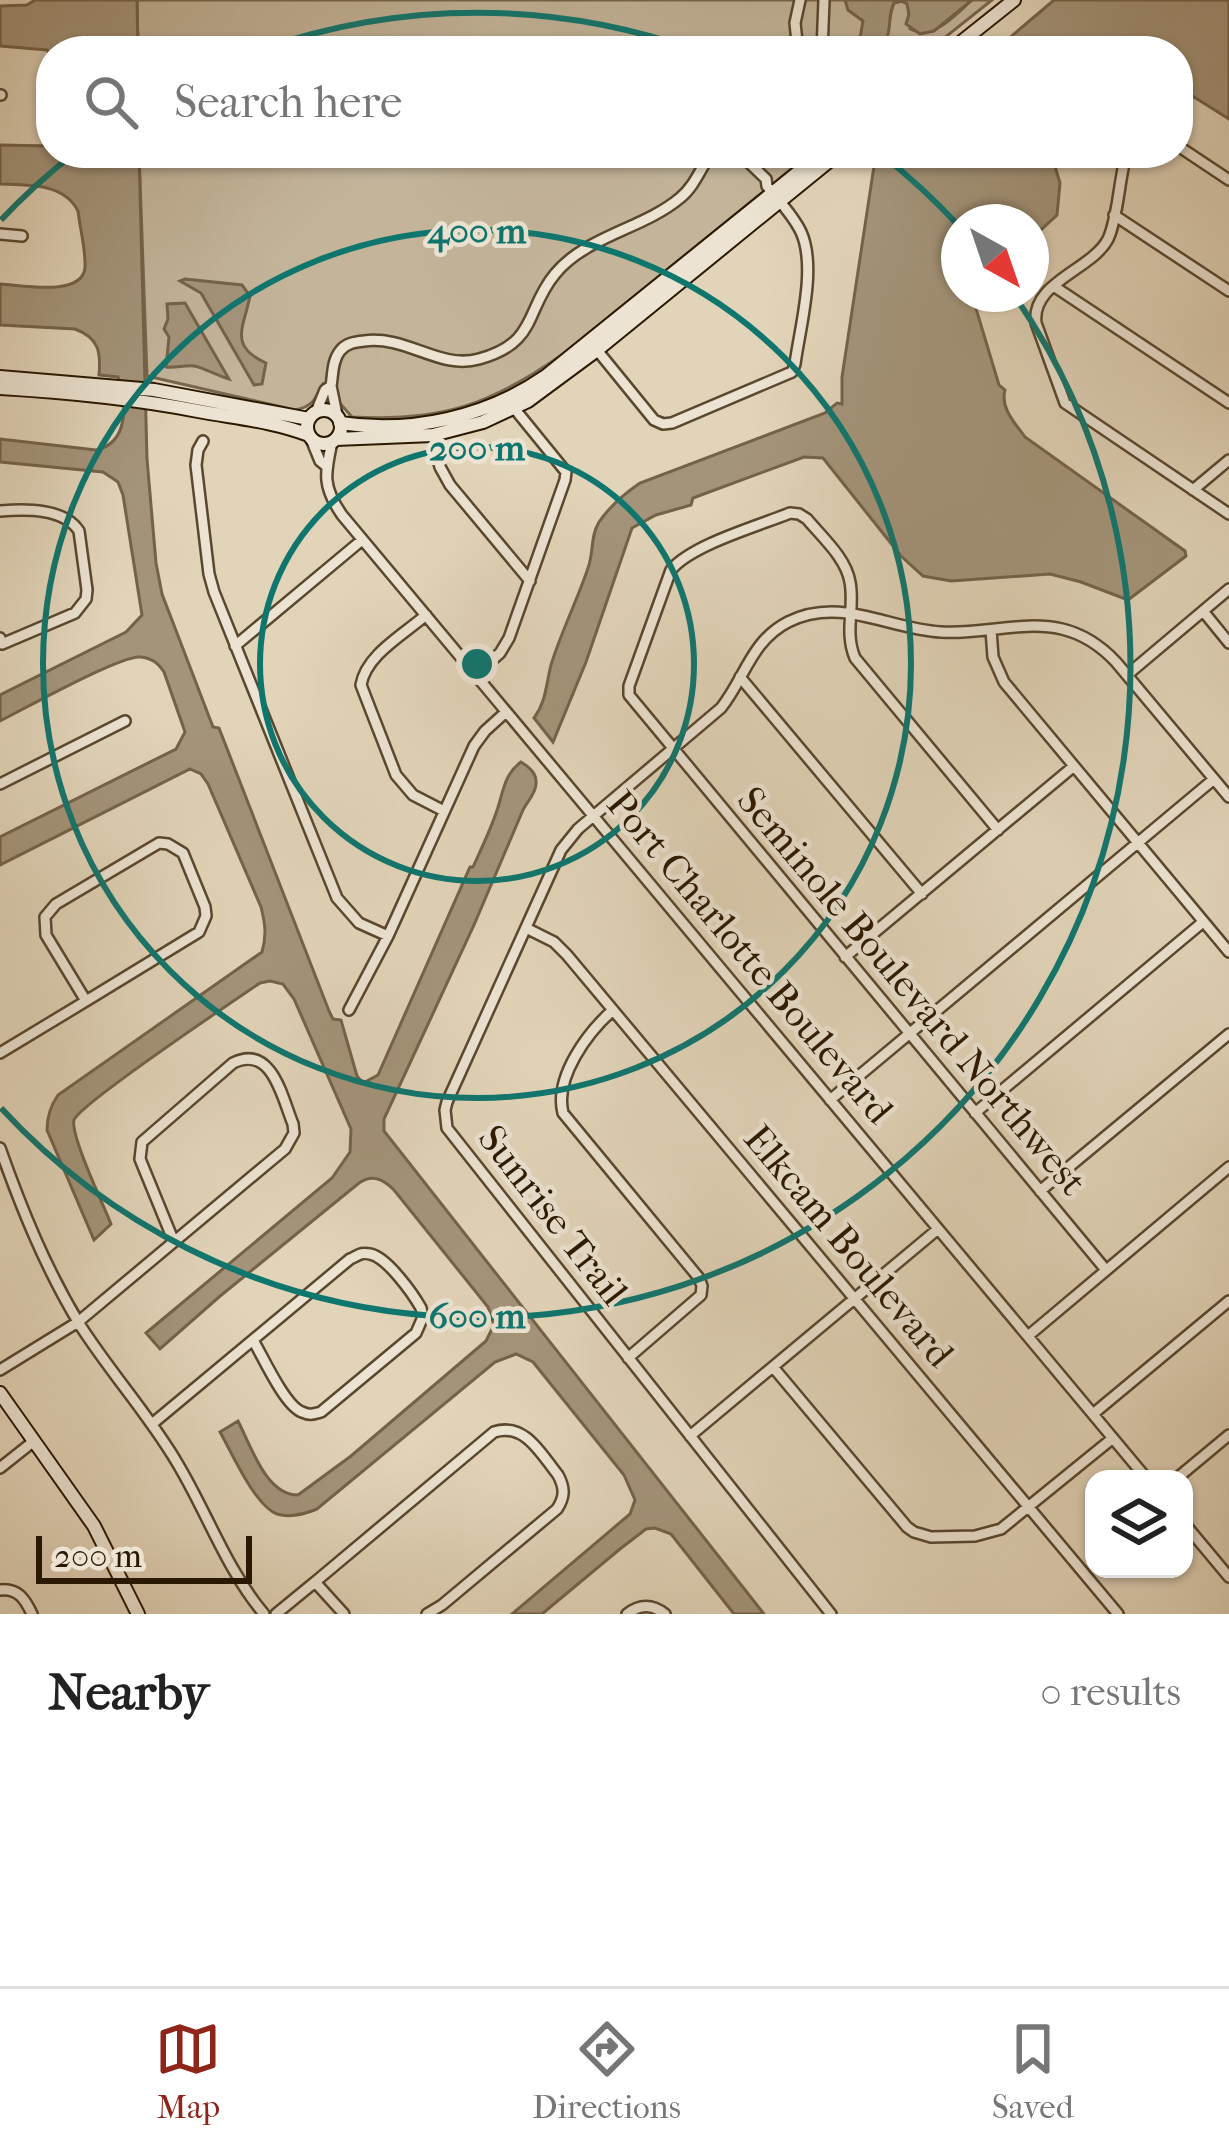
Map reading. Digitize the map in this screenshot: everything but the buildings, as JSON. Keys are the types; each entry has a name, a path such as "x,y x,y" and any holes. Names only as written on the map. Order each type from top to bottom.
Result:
{"street":[{"path":"796,36 800,0"},
{"path":"823,36 824,0"},
{"path":"969,36 1014,0"},
{"path":"980,36 1024,0"},
{"path":"1193,156 1229,180"},
{"path":"325,465 339,419 331,386 337,356 346,345 387,339 460,361 503,350 527,327 544,290 565,263 682,196 701,168"},
{"path":"598,350 663,424 792,372 808,259 801,232 752,168"},
{"path":"0,376 312,415 329,410 358,426 418,425 469,414 545,376 769,188 799,168"},
{"path":"155,396 287,427 323,444 433,435 483,422 559,381 769,188 809,168"},
{"path":"1123,168 1106,244 1042,298 1035,314 1065,404 1229,514"},
{"path":"1114,215 1229,292"},
{"path":"0,234 22,236"},
{"path":"1055,287 1229,403"},
{"path":"310,437 307,426 331,386"},
{"path":"0,388 116,391"},
{"path":"476,675 505,646 565,480 566,472 514,408"},
{"name":"Port Charlotte Boulevard","path":"310,437 325,465 332,500 362,540 1140,1470"},
{"path":"203,441 196,465 209,574 235,646 337,898 359,922 388,936"},
{"path":"435,448 451,485 530,581"},
{"path":"1193,490 1229,460"},
{"path":"0,511 59,515 75,523 87,590 75,613 1,642"},
{"name":"Seminole Boulevard Northwest","path":"850,612 846,570 807,519 790,514 683,557 671,570 629,695 1106,1270"},
{"path":"235,646 362,540"},
{"path":"1127,675 1229,590"},
{"path":"1203,611 1229,643"},
{"path":"998,830 855,658 849,641 850,612 925,630 1044,627 1074,633 1101,648 1127,675 1229,797"},
{"name":"Sunrise Trail","path":"831,1614 452,1136 445,1119 447,1102 561,850 572,835 721,708 758,647 781,626 809,614 850,612"},
{"path":"426,615 371,661 361,686 396,775 413,795 444,811"},
{"path":"991,630 993,657 1004,682 1229,952"},
{"path":"740,677 922,894"},
{"path":"349,1010 474,746 506,712"},
{"path":"0,784 125,721"},
{"path":"845,958 1074,766"},
{"path":"830,1100 1214,779"},
{"path":"0,1054 199,932 205,907 183,854 176,848 151,846 49,910 46,935 86,1001"},
{"path":"975,1112 1203,922"},
{"name":"Elkcam Boulevard","path":"526,928 561,948 1114,1610"},
{"path":"614,1010 580,1047 561,1094 563,1113 702,1286 701,1295 628,1358"},
{"path":"1040,1191 1229,1034"},
{"path":"0,1370 78,1322 174,1242 291,1142 293,1124 272,1072 259,1059 233,1063 142,1142 140,1160 174,1242"},
{"path":"0,1148 44,1258 78,1322 152,1424 192,1488 242,1586 263,1614"},
{"path":"1028,1336 1229,1167"},
{"path":"690,1436 938,1228"},
{"path":"152,1424 254,1340 358,1255 367,1253 383,1260 422,1308 416,1334 313,1414 303,1413 290,1402 254,1340"},
{"path":"1093,1414 1229,1301"},
{"path":"773,1366 914,1532 932,1537 1001,1529 1113,1438"},
{"path":"0,1393 94,1526 138,1614"},
{"path":"276,1614 494,1432 520,1432 563,1483 562,1501 427,1614"},
{"path":"1187,1470 1229,1435"},
{"path":"0,1468 34,1441"},
{"path":"1193,1533 1228,1573"},
{"path":"315,1582 344,1614"},
{"path":"0,1589 21,1595 32,1614"},
{"path":"627,1614 647,1606 665,1614"},
{"path":"1101,1614 1114,1610"}],"shaded area":[{"path":"35,0 137,0 138,36 36,36 36,49 0,46 0,6"},
{"path":"137,0 855,0 863,22 861,36 138,36"},
{"path":"845,0 972,0 934,31 920,34 906,24 909,14 902,1 891,9 887,36 860,36 863,21 848,10"},
{"path":"972,0 992,0 947,36 886,36 894,3 902,1 908,4 910,29 927,32"},
{"path":"1054,0 1229,0 1229,119 1193,96 1193,36 1012,36"},
{"path":"0,145 36,146 36,168 139,168 147,459 162,594 329,1011 333,1019 341,1020 363,1083 378,1075 487,836 509,776 521,762 534,774 535,791 384,1119 384,1131 764,1614 734,1614 671,1534 655,1528 646,1529 542,1614 512,1614 630,1514 635,1500 624,1475 533,1362 516,1354 495,1362 317,1509 282,1515 260,1501 220,1432 238,1421 268,1478 287,1493 298,1495 486,1341 494,1325 488,1307 394,1190 373,1178 359,1183 160,1349 146,1333 332,1178 350,1152 351,1129 283,984 260,983 129,1074 74,1120 82,1155 111,1224 94,1240 47,1130 58,1095 262,952 265,929 261,907 208,784 190,769 0,865 0,837 176,749 185,732 164,672 140,657 94,673 0,721 0,695 126,632 142,615 118,482 103,472 0,462 0,439 96,450 107,446 120,431 124,410 118,377 99,375 99,353 89,337 75,329 0,325 0,284 63,286 81,277 85,261 78,211 72,202 44,187 0,184"},
{"path":"140,168 792,168 563,354 512,386 464,406 412,416 352,417 337,400 336,386 323,384 313,402 295,410 147,376"},
{"path":"874,168 1056,168 1060,183 1057,215 1049,222 1049,204 941,204 941,312 977,312 999,385 1005,390 1006,409 1025,437 1186,556 1128,600 1050,574 951,581 923,576 901,556 823,458 804,457 693,498 691,505 632,528 553,742 534,718 588,568 596,528 608,511 640,483 842,404"},
{"path":"180,281 242,285 250,296 241,335 247,350 266,363 262,384 254,385 201,293"},
{"path":"185,303 229,379 194,366 166,367 167,304"}]}
